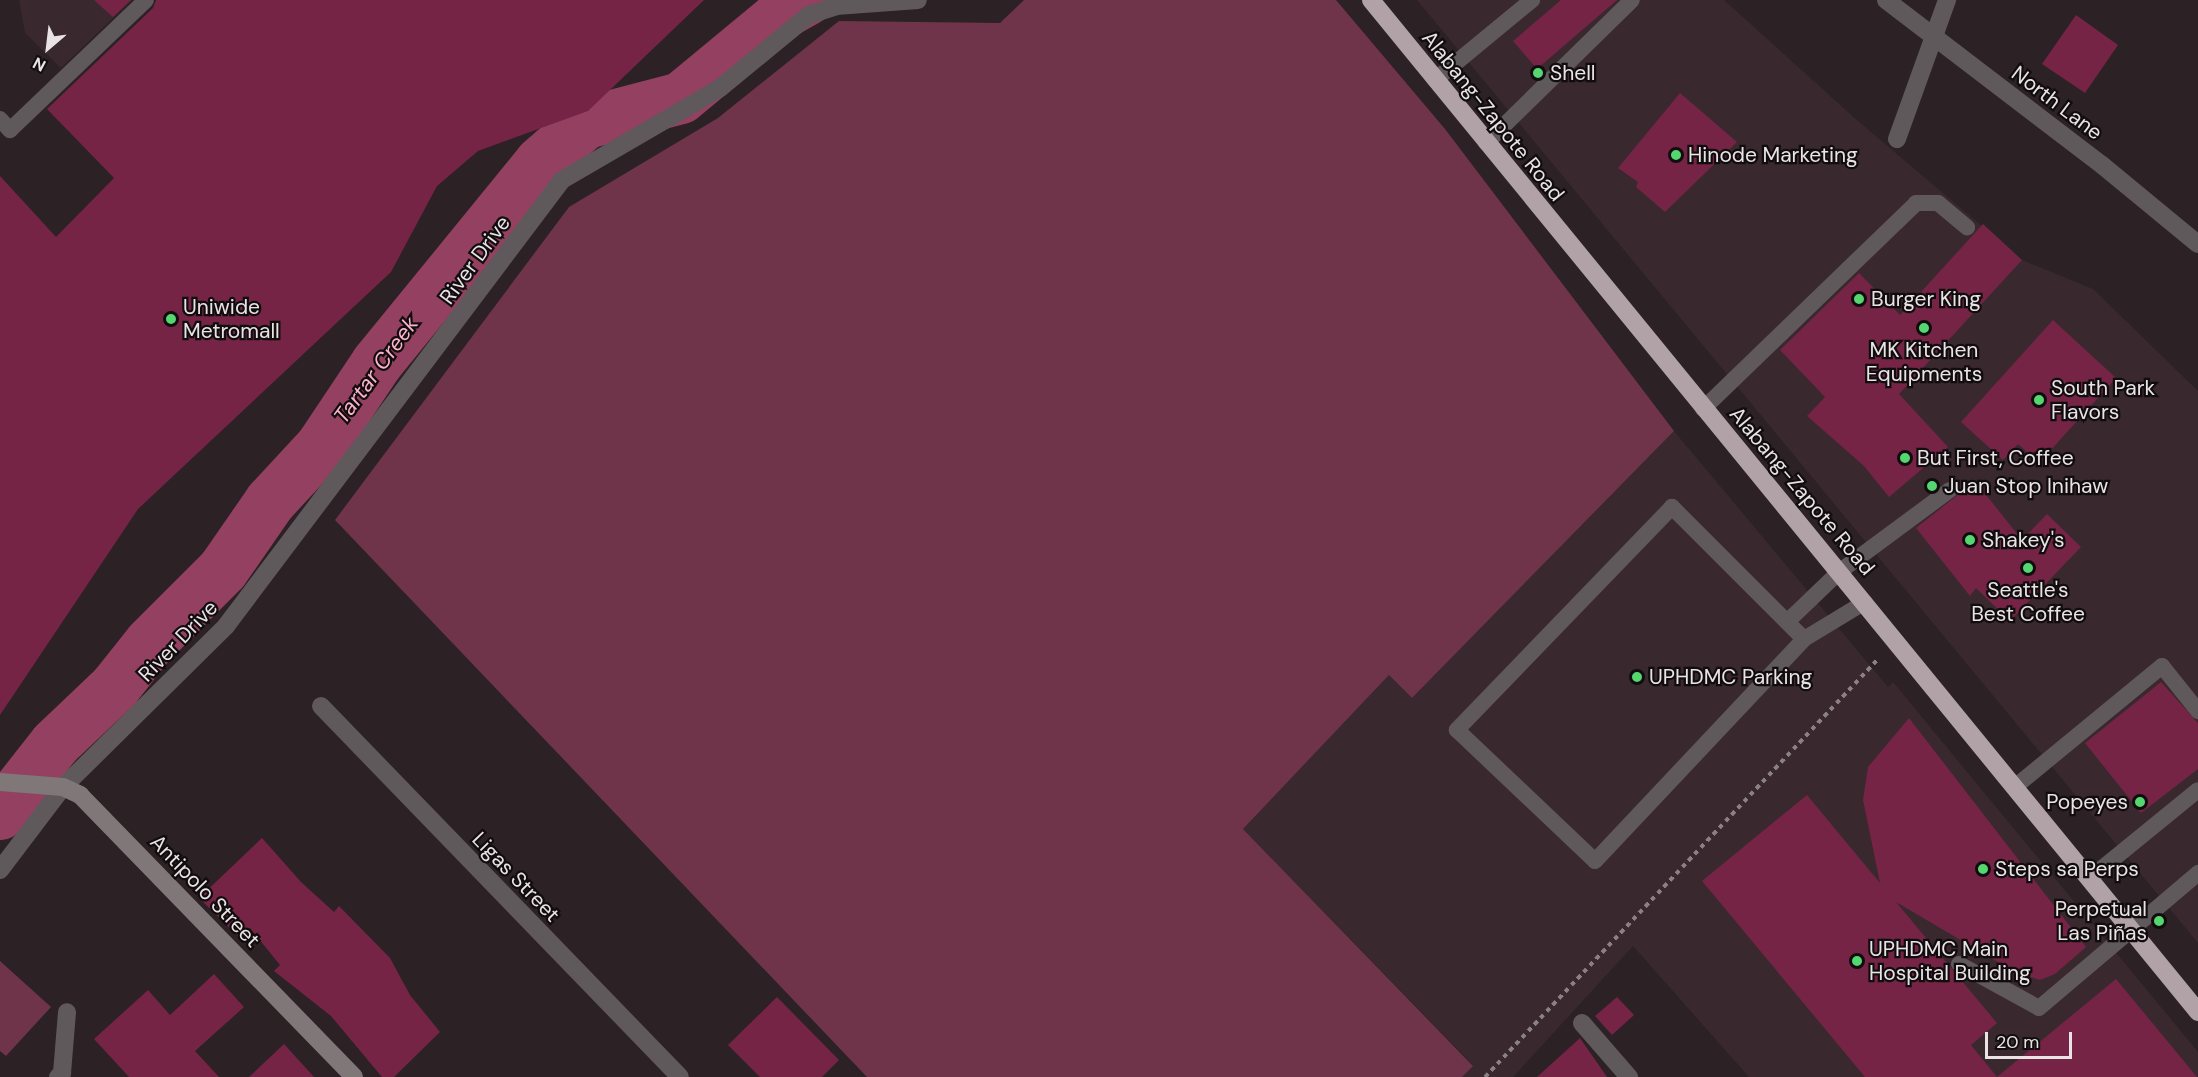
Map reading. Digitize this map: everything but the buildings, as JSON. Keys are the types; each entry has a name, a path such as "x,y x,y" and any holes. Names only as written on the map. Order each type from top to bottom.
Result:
{"highway":[{"name":"Alabang-Zapote Road","path":"1371,0 1704,409 2016,786 2198,1012"}],"street":[{"name":"River Drive","path":"0,870 63,787 226,626 562,180 720,88 809,15 836,6 918,0"},
{"name":"North Lane","path":"1886,0 1934,40 2102,165 2198,244"},
{"path":"1897,139 1947,0"},
{"name":"Ligas Street","path":"321,706 680,1077"},
{"path":"0,782 63,787"},
{"name":"Antipolo Street","path":"63,787 80,795 354,1077"},
{"path":"62,1076 67,1012"},
{"path":"1582,1023 1629,1077"}],"lane":[{"path":"0,119 10,130 146,0"},
{"path":"1435,80 1532,0"},
{"path":"1486,143 1632,0"},
{"path":"1704,409 1916,203 1938,203 1967,227"},
{"path":"1789,620 1839,572 1950,490"},
{"path":"1804,639 1789,620 1672,507 1457,730 1595,861 1804,639 1865,602"},
{"path":"2016,786 2162,666 2198,711"},
{"path":"2090,878 2198,790"},
{"path":"1959,964 2039,1008 2198,873"}],"path":[{"path":"1485,1077 1875,662 1898,642"}],"shaded area":[{"path":"19,0 132,0 61,68 25,33"},
{"path":"1024,0 1336,0 1445,129 1674,431 1412,698 1389,675 1243,829 1473,1066 1462,1077 867,1077 335,520 569,207 718,118 839,21 1000,23"},
{"path":"1417,0 1724,0 1858,121 2022,260 2093,289 2198,391 2198,943"},
{"path":"1674,431 1888,687 1893,682 2198,1052 2198,1077 1749,1077 1633,946 1513,1077 1462,1077 1473,1065 1243,829 1389,675 1412,698"},
{"path":"0,961 51,1007 6,1056 0,1051"}],"waterway":[{"name":"Tartar Creek","path":"0,814 55,744 115,687 150,643 223,570 270,502 321,447 377,363 541,162 586,123 681,98 785,12 807,0"}],"place":[{"name":"Shell","path":"1538,73"},
{"name":"Hinode Marketing","path":"1676,155"},
{"name":"Burger King","path":"1859,299"},
{"name":"Uniwide Metromall","path":"171,319"},
{"name":"MK Kitchen Equipments","path":"1924,328"},
{"name":"South Park Flavors","path":"2039,400"},
{"name":"But First, Coffee","path":"1905,458"},
{"name":"Juan Stop Inihaw","path":"1932,486"},
{"name":"Shakey's","path":"1970,540"},
{"name":"Seattle's Best Coffee","path":"2028,568"},
{"name":"UPHDMC Parking","path":"1637,677"},
{"name":"Popeyes","path":"2140,802"},
{"name":"Steps sa Perps","path":"1983,869"},
{"name":"Perpetual Las Piñas","path":"2159,921"},
{"name":"UPHDMC Main Hospital Building","path":"1857,961"}]}
